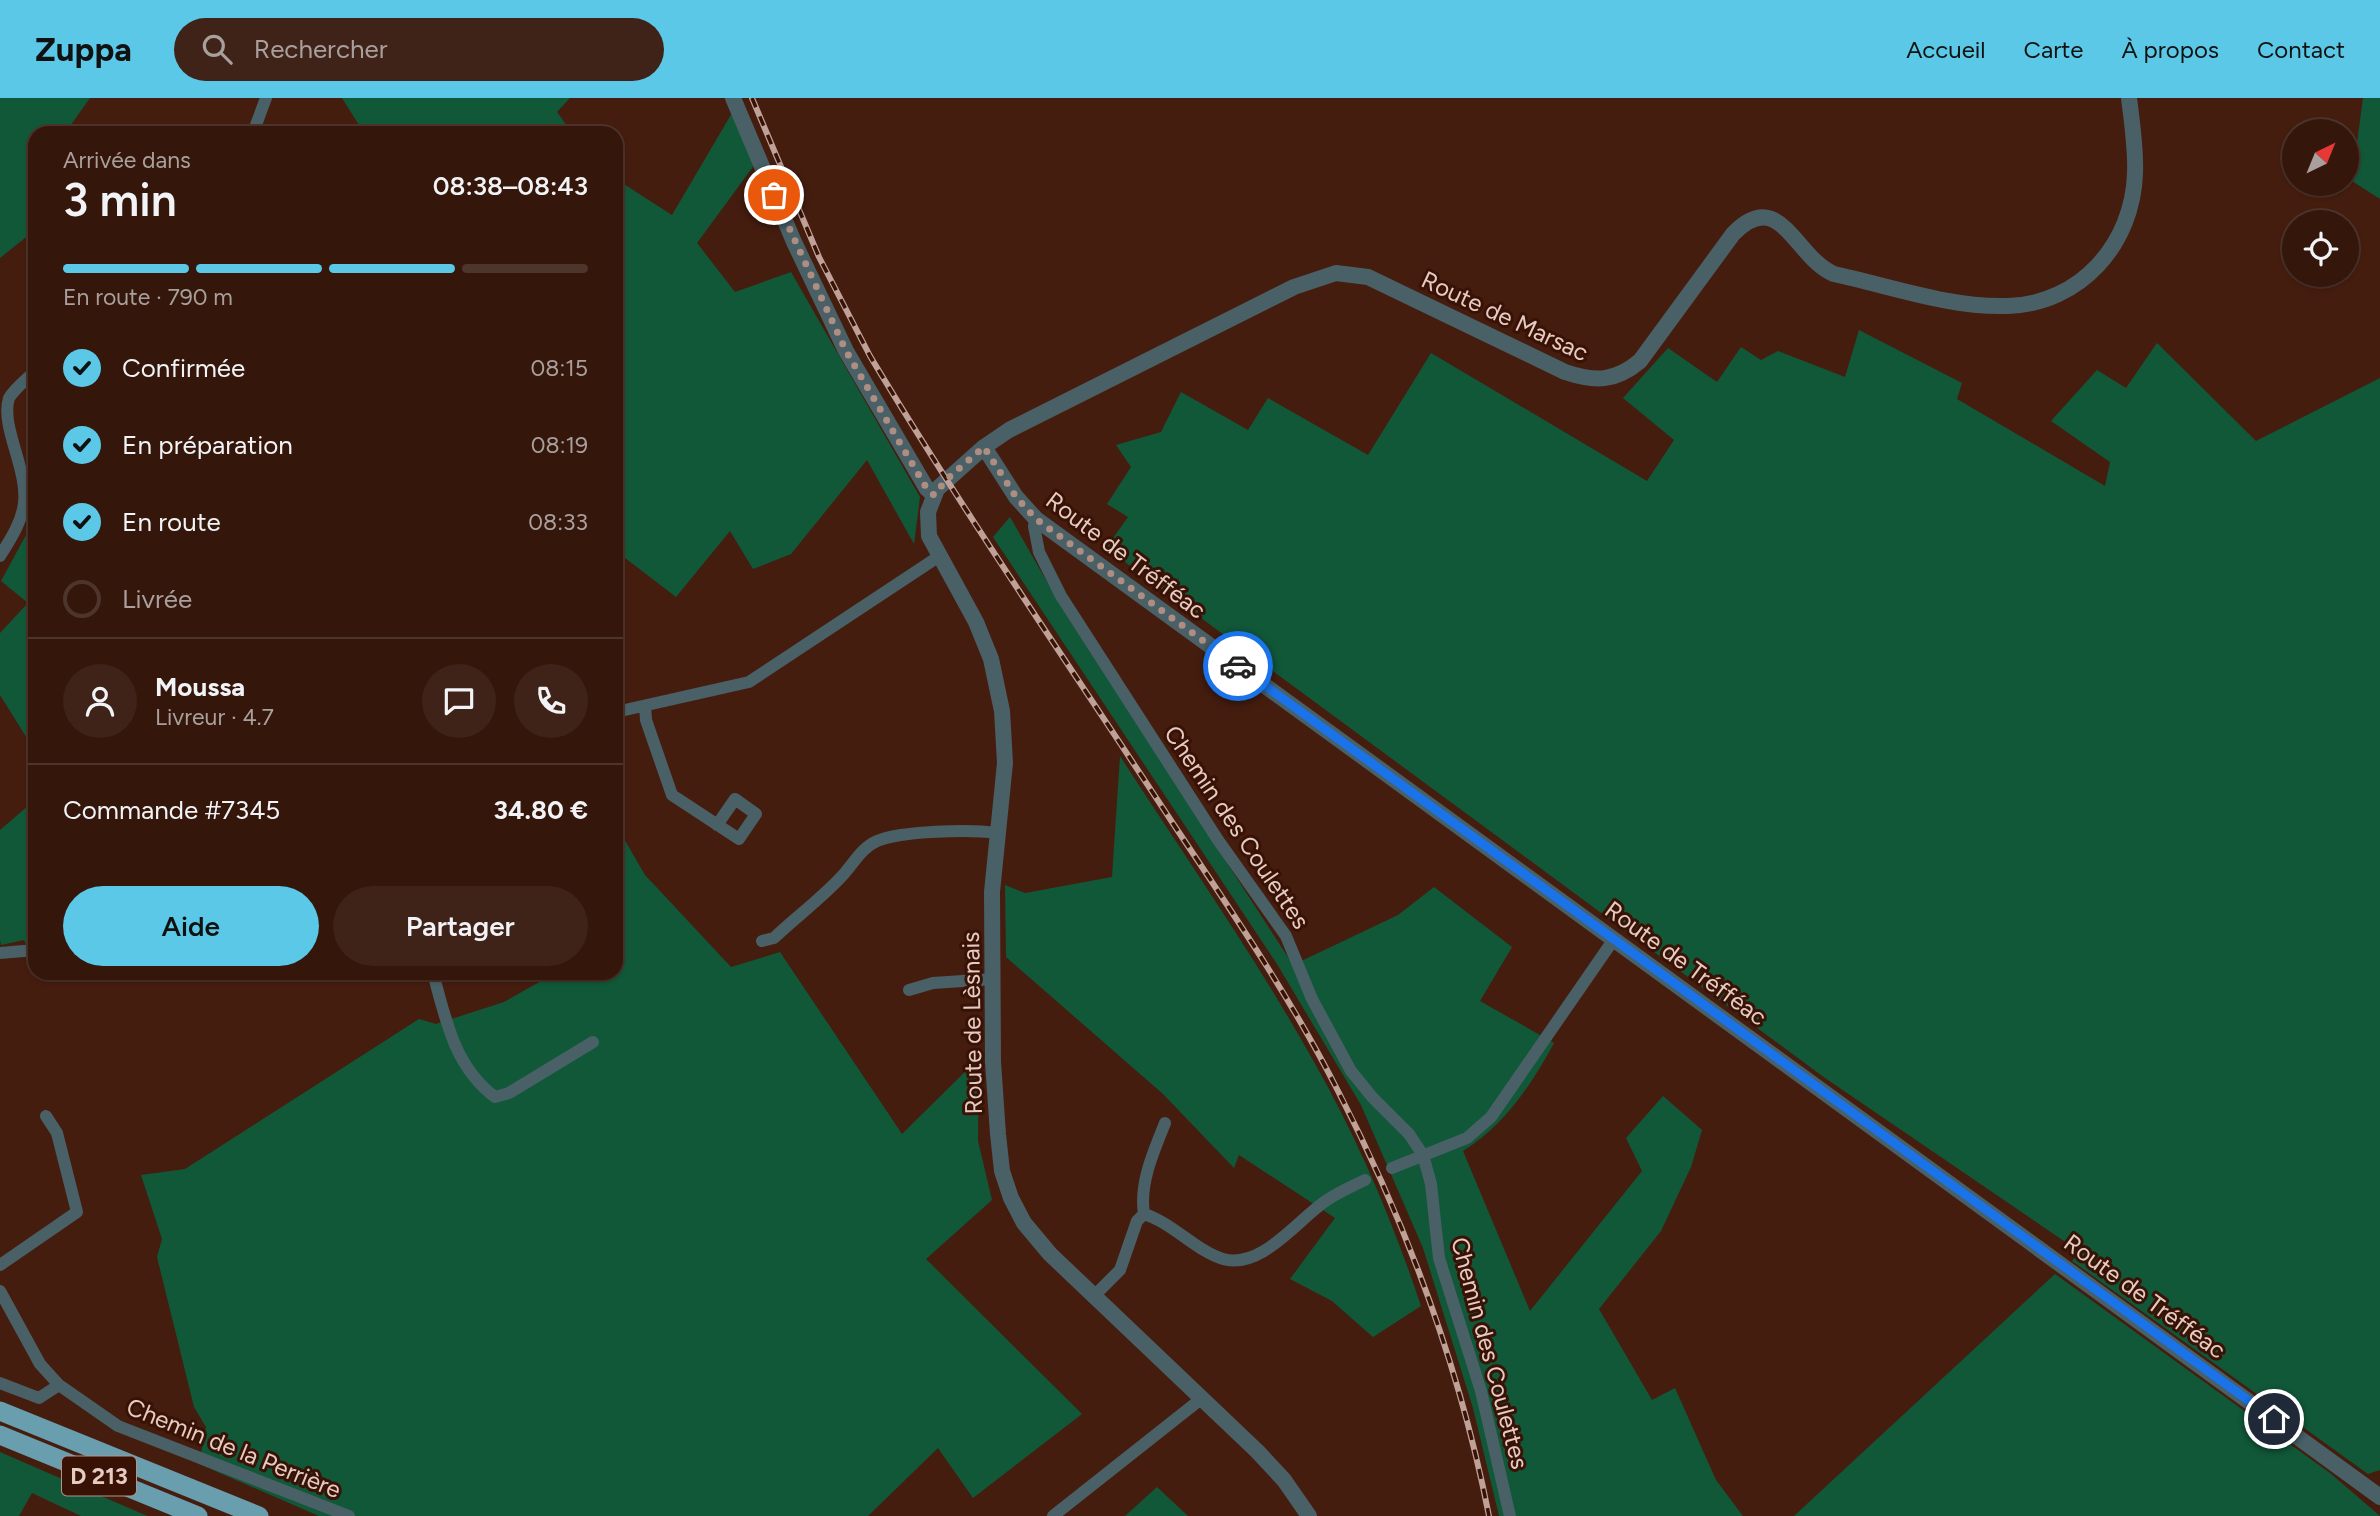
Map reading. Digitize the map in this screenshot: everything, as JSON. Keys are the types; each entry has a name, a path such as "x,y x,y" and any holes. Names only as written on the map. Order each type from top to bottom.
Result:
{"highway":[{"name":"D 213","path":"0,1411 258,1516"},
{"name":"D 213","path":"0,1435 198,1516"}],"street":[{"path":"255,126 265,98"},
{"path":"733,98 794,242 846,351 927,489 934,495 947,479 984,447"},
{"name":"Route de Marsac","path":"984,447 1032,418 1269,300 1308,281 1336,272 1368,277 1565,372 1597,380 1627,372 1640,361 1733,234 1745,222 1757,216 1770,217 1782,225 1814,261 1835,274 1984,306 2035,304 2069,290 2094,272 2121,229 2135,175 2129,98"},
{"path":"0,556 18,526 24,504 24,480 6,424 5,408 11,395 28,378"},
{"name":"Route de Tréfféac","path":"984,447 1016,497 1036,519 2380,1497"},
{"name":"Route de Lèsnais","path":"934,495 927,521 938,557 981,635 991,659 1002,711 1004,763 996,833 993,979 993,1062 1002,1171 1024,1223 1093,1297 1257,1451 1310,1516"},
{"name":"Chemin des Coulettes","path":"1036,519 1034,526 1039,552 1061,596 1218,840 1286,936 1312,999 1351,1070 1373,1098 1409,1134 1423,1155 1431,1184 1438,1258 1481,1391 1510,1516"},
{"path":"623,711 749,682 938,557"},
{"path":"645,706 646,720 671,795 717,824"},
{"path":"762,941 774,938 842,876 859,854 876,842 901,834 978,830 996,833"},
{"path":"1392,1168 1467,1138 1491,1117 1614,939"},
{"path":"0,953 28,951"},
{"path":"909,990 933,983 993,979"},
{"path":"435,980 452,1043 481,1086 495,1097 509,1093 593,1042"},
{"path":"0,1265 77,1212 57,1133 46,1116"},
{"path":"1093,1297 1120,1270 1137,1222 1144,1214 1142,1199 1151,1159 1165,1123"},
{"path":"1144,1214 1160,1219 1221,1258 1238,1261 1268,1247 1328,1200 1365,1180"},
{"name":"Chemin de la Perrière","path":"0,1291 40,1364 59,1385 118,1426 349,1516"},
{"path":"0,1383 39,1398 59,1385"},
{"path":"1053,1516 1201,1399"}],"green space":[{"path":"0,98 90,98 70,126 28,126 28,236 0,258"},
{"path":"342,98 570,98 557,112 567,126 360,126"},
{"path":"2363,98 2380,98 2380,199 2359,186 2359,128"},
{"path":"732,113 755,164 697,243 735,292 791,272 920,497 914,544 867,460 791,554 753,569 730,531 676,597 623,556 623,184 672,215"},
{"path":"1859,330 1962,383 1957,399 2105,486 2110,462 2051,421 2097,370 2126,388 2157,343 2256,441 2380,378 2380,1470 2368,1474 2072,1261 2080,1252 1825,1078 1106,548 1128,517 1107,504 1131,467 1116,445 1161,432 1181,392 1248,430 1268,398 1368,455 1431,353 1647,481 1674,440 1623,398 1668,348 1717,382 1741,347 1761,360 1778,351 1845,377"},
{"path":"1010,517 1063,610 1293,965 1398,915 1434,887 1512,947 1480,1001 1554,1043 1516,1103 1478,1141 1463,1151 1530,1311 1642,1171 1626,1138 1663,1096 1702,1130 1691,1167 1661,1231 1599,1309 1652,1400 1675,1388 1716,1480 1743,1516 1499,1516 1473,1408 1423,1248 1361,1105 1277,964 993,537"},
{"path":"26,535 28,603 1,581"},
{"path":"28,603 28,740 0,695 0,633"},
{"path":"1120,756 1244,945 1291,1023 1330,1091 1374,1181 1421,1306 1373,1337 1332,1301 1290,1279 1335,1218 1239,1155 1234,1168 1163,1094 1006,957 1005,885 1025,893 1112,877"},
{"path":"28,806 28,949 24,940 1,945 0,830"},
{"path":"623,837 645,875 731,967 780,952 902,1134 979,1058 978,1141 992,1200 926,1259 1082,1414 973,1498 938,1448 868,1516 319,1516 199,1464 206,1427 194,1407 157,1257 162,1239 141,1175 185,1169 419,1019 436,1024 504,1002 543,980 623,980"},
{"path":"2055,1274 2330,1473 2380,1516 1794,1516"},
{"path":"0,1452 148,1516 81,1516 32,1493 19,1516 0,1516"},
{"path":"1157,1487 1188,1516 1125,1516"}],"railway":[{"path":"752,98 819,257 870,356 981,534 1260,956 1320,1056 1387,1193 1428,1298 1463,1406 1489,1516"}],"way so far":[{"path":"774,195 846,351 927,489 934,495 947,479 984,447 1016,497 1036,519 1238,666"}],"route":[{"path":"1238,666 2274,1419"}]}
